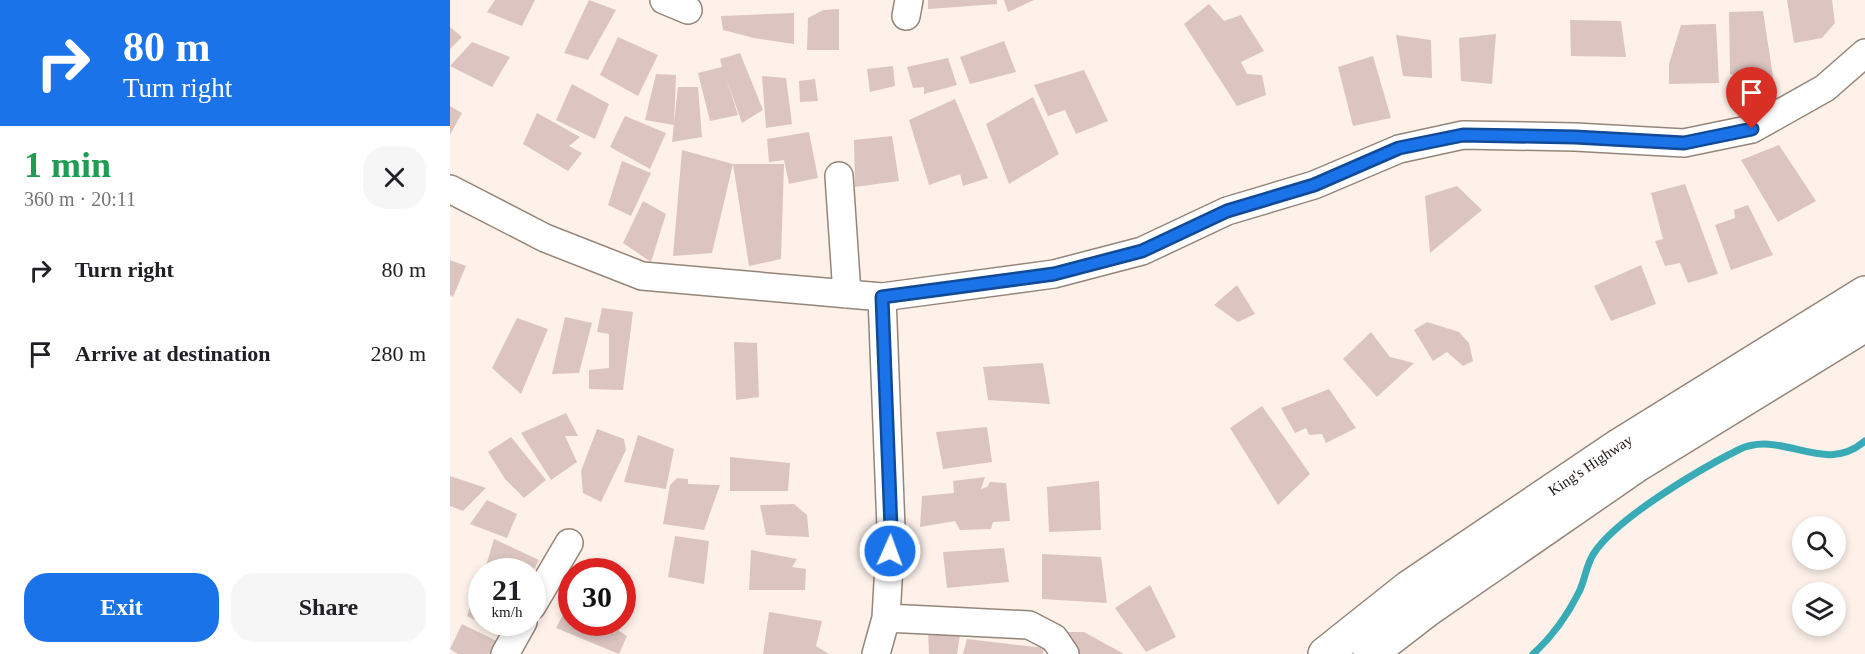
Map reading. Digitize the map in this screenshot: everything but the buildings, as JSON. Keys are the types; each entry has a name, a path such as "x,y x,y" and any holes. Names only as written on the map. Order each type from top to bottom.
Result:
{"highway":[{"name":"King's Highway","path":"1325,654 1408,588 1610,452 1865,293"},
{"name":"King's Highway","path":"1370,654 1427,610 1637,465 1865,325"}],"street":[{"path":"450,189 545,238 642,276 882,297 1054,274 1142,251 1227,211 1314,185 1399,148 1463,135 1575,137 1684,143 1752,129 1825,88 1865,53"},
{"path":"838,176 847,294"},
{"path":"876,654 886,618 891,528 882,297"},
{"path":"546,582 569,543"},
{"path":"886,618 1029,625 1054,638 1065,654"},
{"path":"505,654 515,636"}],"waterway":[{"path":"1533,654 1553,633 1564,617 1579,592 1591,558 1605,539 1660,496 1738,450 1754,445 1771,444 1818,454 1834,454 1850,451 1865,441"}],"route":[{"path":"890,551 882,297 1054,274 1142,251 1227,211 1314,185 1399,148 1463,135 1575,137 1684,143 1752,129"}]}
